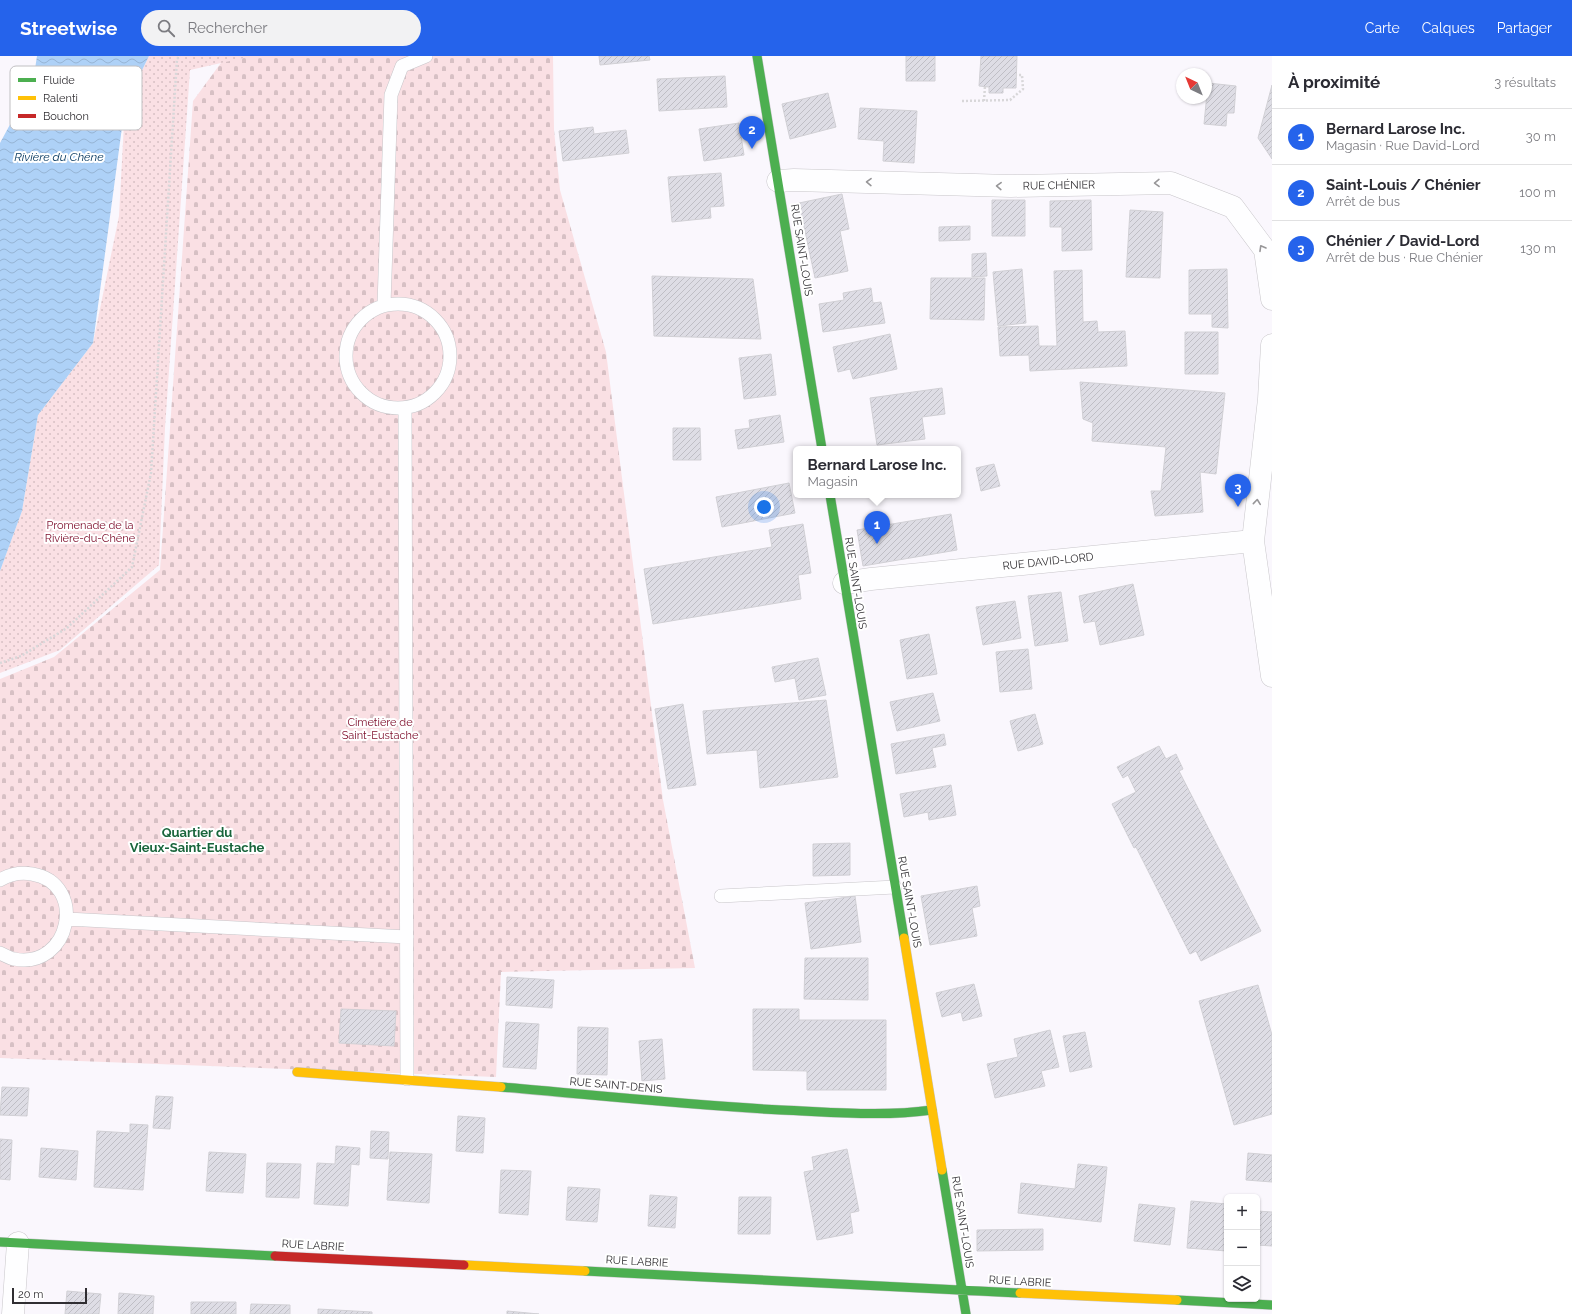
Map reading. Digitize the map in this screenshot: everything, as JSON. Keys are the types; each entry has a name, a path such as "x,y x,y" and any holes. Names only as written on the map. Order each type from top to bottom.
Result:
{"street":[{"name":"RUE SAINT-LOUIS","path":"757,56 822,446"},
{"name":"RUE CHÉNIER","path":"778,181 794,180 1011,186 1171,183 1233,207 1265,250 1272,299"},
{"path":"1272,345 1269,399 1253,541 1272,676"},
{"name":"RUE SAINT-LOUIS","path":"830,498 966,1314"},
{"name":"RUE DAVID-LORD","path":"844,583 871,579 1253,541"},
{"name":"RUE SAINT-DENIS","path":"297,1072 406,1079 757,1109 876,1114 908,1113 932,1110"},
{"path":"9,1242 13,1314"},
{"name":"RUE LABRIE","path":"9,1242 1272,1305"}],"lane":[{"path":"384,305 391,95 402,66 426,56"},
{"path":"402,304 421,309 436,319 444,330 450,348 450,363 444,380 431,396 415,406 405,408 386,407 369,400 361,394 350,379 345,358 348,340 361,319 384,305 402,304"},
{"path":"405,408 407,937 406,1079"},
{"path":"0,880 7,876 24,873 39,875 58,888 65,902 67,919 64,934 56,946 45,954 31,959 14,959 0,953"},
{"path":"721,896 895,887"},
{"path":"67,919 407,937"}],"path":[{"path":"0,663 21,656 67,628 132,567 151,473 177,59 180,56"},
{"path":"962,101 1010,100 1023,89 1022,75 1016,75"},
{"path":"984,100 985,86"}],"green space":[{"name":"Promenade de la Rivière-du-Chêne","path":"149,56 252,56 190,70 165,428 159,565 60,650 0,673 0,571 22,511 38,415 93,343 119,216 124,130 142,130 142,70"},
{"name":"Cimetière de Saint-Eustache","path":"226,56 553,56 554,130 560,190 606,352 663,800 695,968 501,972 496,1077 0,1058 0,679 54,657 160,570 193,101"}],"water":[{"name":"Rivière du Chêne","path":"37,56 149,56 142,70 142,66 35,66"},
{"name":"Rivière du Chêne","path":"10,125 10,130 122,130 93,343 38,415 22,511 0,571 0,143"}],"building":[{"path":"599,56 649,56 650,60 600,65"},
{"path":"906,56 935,56 935,81 906,81"},
{"path":"981,56 1017,56 1016,88 1003,88 1003,93 989,93 989,87 979,86"},
{"path":"725,76 727,107 659,111 657,79"},
{"path":"1212,83 1236,86 1234,113 1227,113 1226,126 1204,124 1206,104 1212,104"},
{"path":"1272,85 1272,159 1258,138"},
{"path":"828,93 836,127 790,139 782,104"},
{"path":"860,108 917,111 914,163 883,161 884,141 858,139"},
{"path":"739,123 744,155 704,161 699,129"},
{"path":"593,127 594,134 626,130 629,153 563,161 559,131"},
{"path":"721,173 724,206 710,207 711,218 672,222 668,177"},
{"path":"842,194 849,229 840,231 848,271 815,278 799,203"},
{"path":"992,200 1025,200 1025,236 992,236"},
{"path":"1091,200 1092,250 1062,251 1062,227 1050,227 1050,201"},
{"path":"1130,210 1163,212 1160,278 1126,277"},
{"path":"970,226 970,240 939,241 939,227"},
{"path":"986,253 987,276 972,277 972,254"},
{"path":"1022,269 1026,323 998,326 993,272"},
{"path":"1227,269 1228,328 1212,327 1212,314 1189,314 1189,270"},
{"path":"1082,270 1083,322 1097,321 1098,332 1125,331 1127,366 1030,371 1029,355 1000,356 998,327 1038,326 1039,346 1057,346 1054,271"},
{"path":"652,276 753,279 761,339 654,336"},
{"path":"931,278 985,278 984,320 930,319"},
{"path":"871,288 873,303 881,302 885,323 823,332 819,304 844,300 843,293"},
{"path":"1185,332 1218,332 1218,374 1185,374"},
{"path":"890,334 897,369 853,379 850,369 838,372 833,347"},
{"path":"771,354 776,395 744,399 739,358"},
{"path":"1080,382 1225,393 1216,474 1200,472 1203,512 1155,516 1151,491 1161,491 1166,447 1092,441 1093,423 1083,419"},
{"path":"942,388 945,414 922,417 925,439 877,445 870,398"},
{"path":"780,415 784,442 738,449 735,430 750,428 749,420"},
{"path":"673,428 700,428 701,460 673,460"},
{"path":"994,464 1000,486 981,491 976,468"},
{"path":"789,483 795,513 722,527 716,497"},
{"path":"951,514 957,550 863,566 857,530"},
{"path":"803,524 811,573 798,575 801,599 653,624 644,569 772,547 769,530"},
{"path":"1133,584 1144,635 1100,645 1095,621 1084,623 1079,596"},
{"path":"1061,592 1068,641 1035,646 1028,596"},
{"path":"1015,601 1021,638 983,645 976,607"},
{"path":"929,634 937,674 907,679 900,640"},
{"path":"1028,649 1032,689 1000,692 996,652"},
{"path":"818,658 826,695 799,700 795,678 775,682 772,667"},
{"path":"933,693 940,721 897,731 890,702"},
{"path":"826,700 838,777 760,788 757,750 707,754 703,711"},
{"path":"683,704 696,785 668,789 655,709"},
{"path":"1035,714 1043,744 1018,751 1010,721"},
{"path":"944,734 946,745 932,748 936,767 896,774 891,744"},
{"path":"1159,746 1166,759 1176,754 1183,769 1179,771 1261,931 1201,961 1196,951 1190,954 1136,847 1134,848 1112,804 1136,792 1128,775 1123,778 1117,767"},
{"path":"951,785 956,815 929,820 928,812 904,817 900,794"},
{"path":"850,843 850,875 813,876 813,844"},
{"path":"977,886 980,906 972,908 977,936 930,945 921,896"},
{"path":"855,896 861,942 811,949 805,903"},
{"path":"805,958 868,958 868,1000 804,999"},
{"path":"507,977 554,980 552,1008 506,1005"},
{"path":"974,984 982,1016 963,1021 961,1012 942,1017 936,993"},
{"path":"1258,985 1272,1035 1272,1114 1234,1125 1199,1001"},
{"path":"341,1009 396,1011 394,1046 339,1043"},
{"path":"753,1009 799,1009 799,1020 886,1020 886,1090 807,1090 807,1071 753,1070"},
{"path":"506,1022 539,1024 536,1069 503,1067"},
{"path":"578,1027 608,1028 607,1075 577,1074"},
{"path":"1050,1030 1059,1067 1041,1071 1045,1086 995,1098 987,1064 1018,1057 1014,1039"},
{"path":"1085,1032 1092,1067 1070,1072 1063,1036"},
{"path":"662,1039 665,1079 642,1081 639,1041"},
{"path":"2,1087 29,1088 27,1116 0,1115"},
{"path":"156,1096 173,1097 170,1129 153,1128"},
{"path":"458,1116 485,1118 483,1153 456,1151"},
{"path":"130,1124 148,1125 143,1190 94,1187 97,1131 130,1133"},
{"path":"371,1131 389,1132 388,1159 370,1158"},
{"path":"0,1139 12,1140 10,1180 0,1179"},
{"path":"336,1146 360,1148 359,1165 351,1164 348,1206 314,1204 317,1163 335,1164"},
{"path":"41,1148 78,1151 76,1180 39,1177"},
{"path":"847,1149 859,1211 850,1213 853,1233 817,1240 804,1172 814,1170 812,1157"},
{"path":"209,1152 246,1154 243,1193 206,1191"},
{"path":"390,1152 432,1154 429,1203 387,1200"},
{"path":"1248,1153 1272,1155 1272,1182 1246,1180"},
{"path":"267,1163 301,1164 299,1198 266,1197"},
{"path":"1078,1164 1107,1167 1101,1222 1018,1213 1021,1183 1075,1189"},
{"path":"501,1170 531,1171 528,1215 499,1213"},
{"path":"568,1187 600,1189 597,1222 566,1220"},
{"path":"650,1195 677,1197 675,1228 648,1226"},
{"path":"739,1197 771,1197 770,1234 738,1234"},
{"path":"1191,1201 1224,1204 1224,1251 1187,1248"},
{"path":"1139,1204 1175,1208 1170,1245 1134,1241"},
{"path":"1260,1211 1272,1212 1272,1246 1260,1245"},
{"path":"1043,1229 1043,1250 977,1251 977,1230"},
{"path":"67,1291 101,1294 99,1314 65,1314"},
{"path":"119,1293 154,1296 153,1314 118,1314"},
{"path":"191,1302 236,1302 236,1314 191,1314"},
{"path":"251,1304 290,1305 290,1314 250,1314"},
{"path":"318,1309 372,1312 372,1314 318,1314"},
{"path":"507,1311 539,1314 507,1314"}],"traffic: fast":[{"path":"757,56 822,446"},
{"path":"831,498 904,938"},
{"path":"501,1087 676,1103 781,1110 876,1114 932,1110"},
{"path":"942,1170 966,1314"},
{"path":"0,1242 275,1256"},
{"path":"585,1271 1020,1293"},
{"path":"1177,1300 1272,1305"}],"traffic: slow":[{"path":"904,938 942,1170"},
{"path":"297,1072 501,1087"},
{"path":"464,1265 585,1271"},
{"path":"1020,1293 1177,1300"}],"traffic: jam":[{"path":"275,1256 464,1265"}],"place":[{"name":"Saint-Louis / Chénier","path":"752,149"},
{"name":"Chénier / David-Lord","path":"1238,507"},
{"name":"Bernard Larose Inc.","path":"877,544"}],"district":[{"name":"Quartier du Vieux-Saint-Eustache","path":"197,840"}]}
